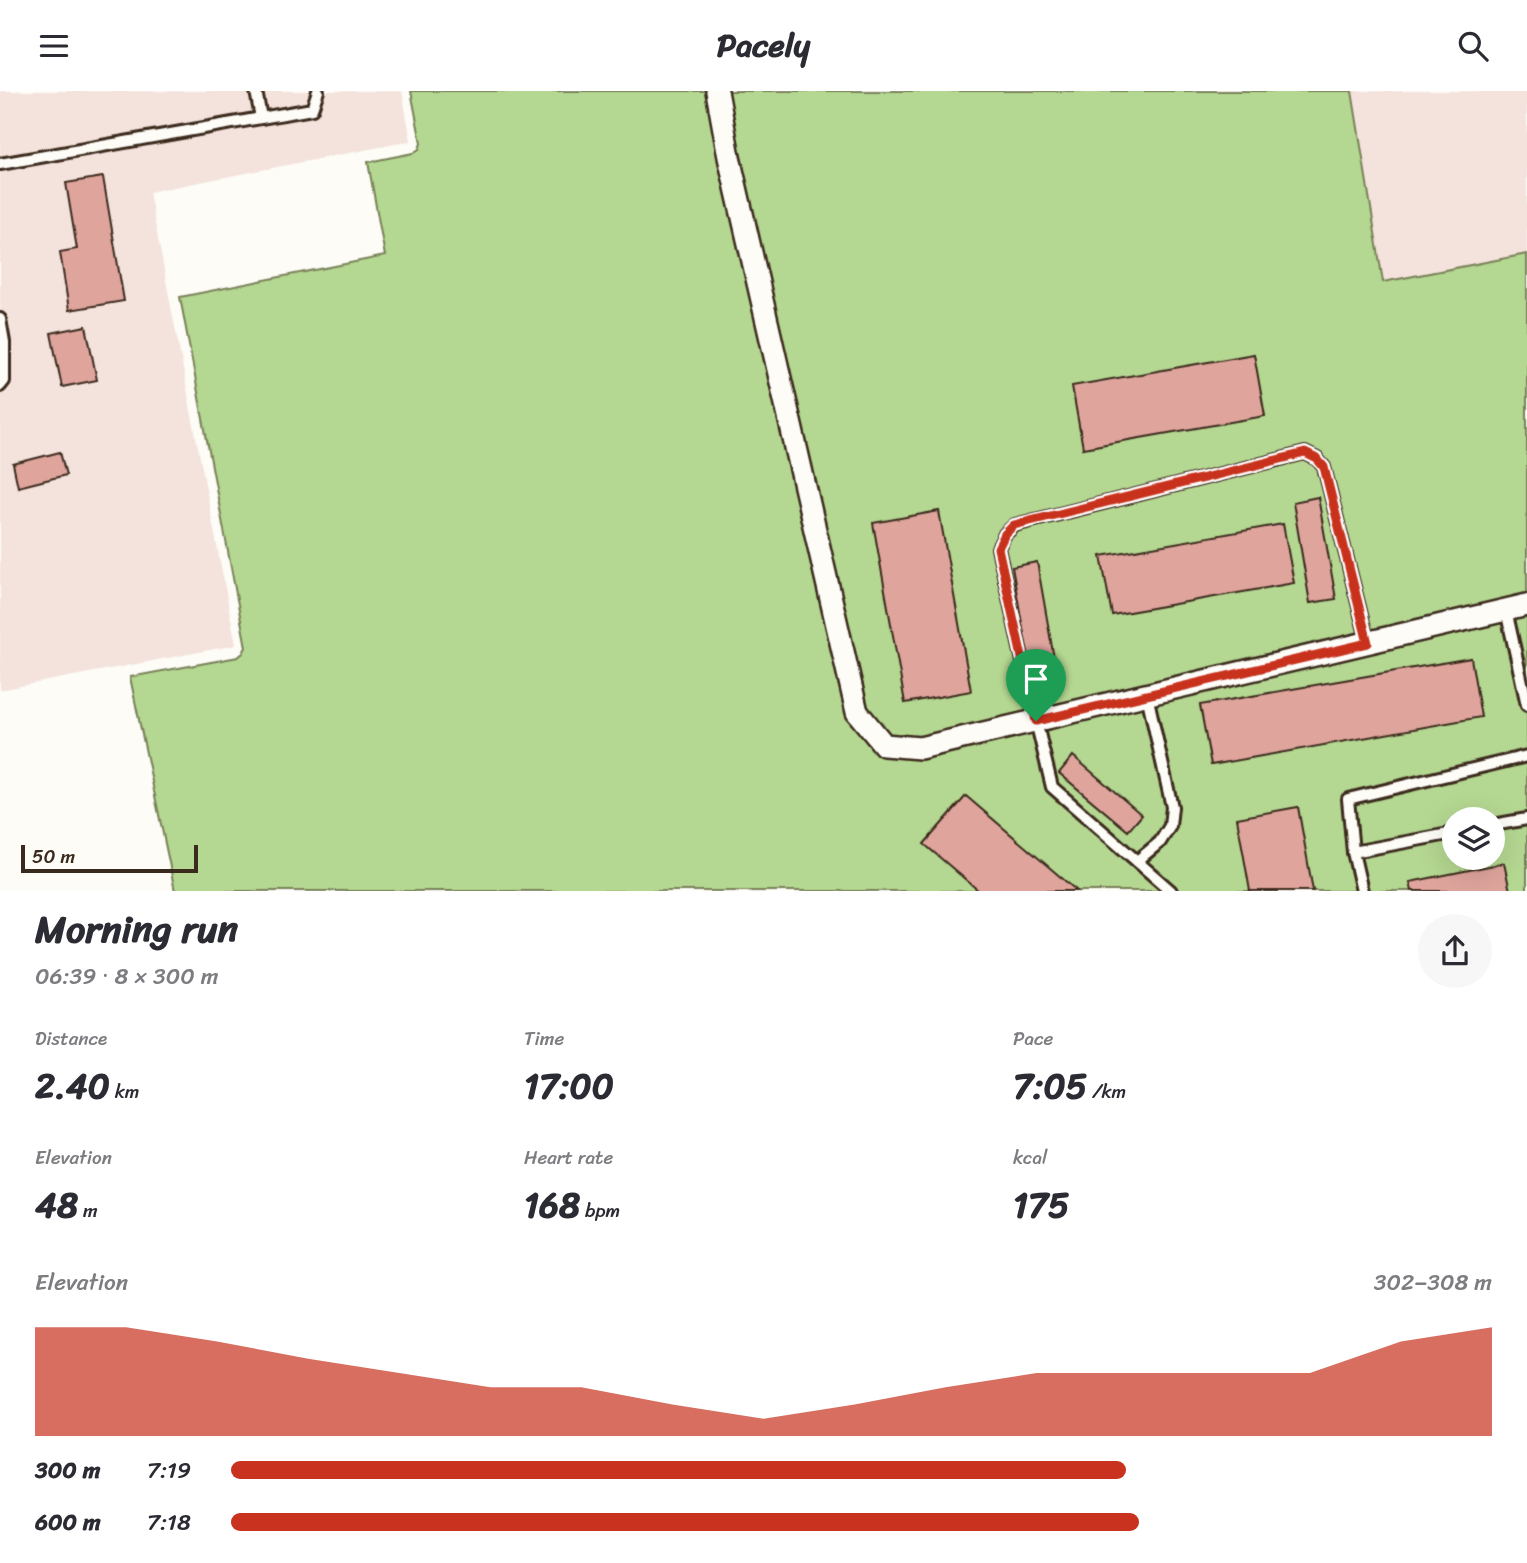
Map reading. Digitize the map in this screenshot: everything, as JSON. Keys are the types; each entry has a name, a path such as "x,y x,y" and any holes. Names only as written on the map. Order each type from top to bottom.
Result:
{"street":[{"path":"717,91 729,157 857,712 884,745 920,748 1517,608"}],"lane":[{"path":"256,91 261,118"},
{"path":"0,164 312,109 318,91"},
{"path":"0,319 4,342 4,381 0,386"},
{"path":"1171,891 1052,787 998,548 1005,534 1014,525 1305,453 1317,459 1324,467 1368,643"},
{"path":"1517,608 1527,705"},
{"path":"1137,861 1160,842 1170,826 1172,807 1147,695"},
{"path":"1362,891 1353,852 1348,799 1527,756"},
{"path":"1505,823 1527,819"},
{"path":"1353,852 1442,835"}],"shaded area":[{"path":"0,91 402,91 411,141 149,192 236,645 0,690"},
{"path":"1352,91 1527,91 1527,254 1383,282"}],"green space":[{"path":"411,91 1352,91 1383,282 1527,254 1527,891 175,891 130,677 238,657 246,647 180,297 385,256 368,162 413,153 419,149 421,143"}],"building":[{"path":"103,177 124,301 69,310 60,252 77,249 66,183"},
{"path":"86,326 97,380 62,387 51,333"},
{"path":"1254,354 1265,416 1083,448 1072,386"},
{"path":"60,452 66,475 18,487 13,464"},
{"path":"1318,497 1336,599 1310,603 1293,502"},
{"path":"939,511 971,691 905,703 873,523"},
{"path":"1283,524 1294,583 1112,615 1101,556"},
{"path":"1037,562 1056,670 1031,674 1012,567"},
{"path":"1471,658 1481,717 1211,765 1200,705"},
{"path":"1073,756 1142,815 1128,831 1059,773"},
{"path":"966,796 1077,891 979,891 924,844"},
{"path":"1298,807 1313,891 1250,891 1237,818"},
{"path":"1505,868 1510,891 1412,891 1410,882 1469,870 1505,870"}],"route":[{"path":"1305,453 1317,459 1324,467 1368,643 1036,721 998,548 1005,534 1014,525 1305,453"}]}
